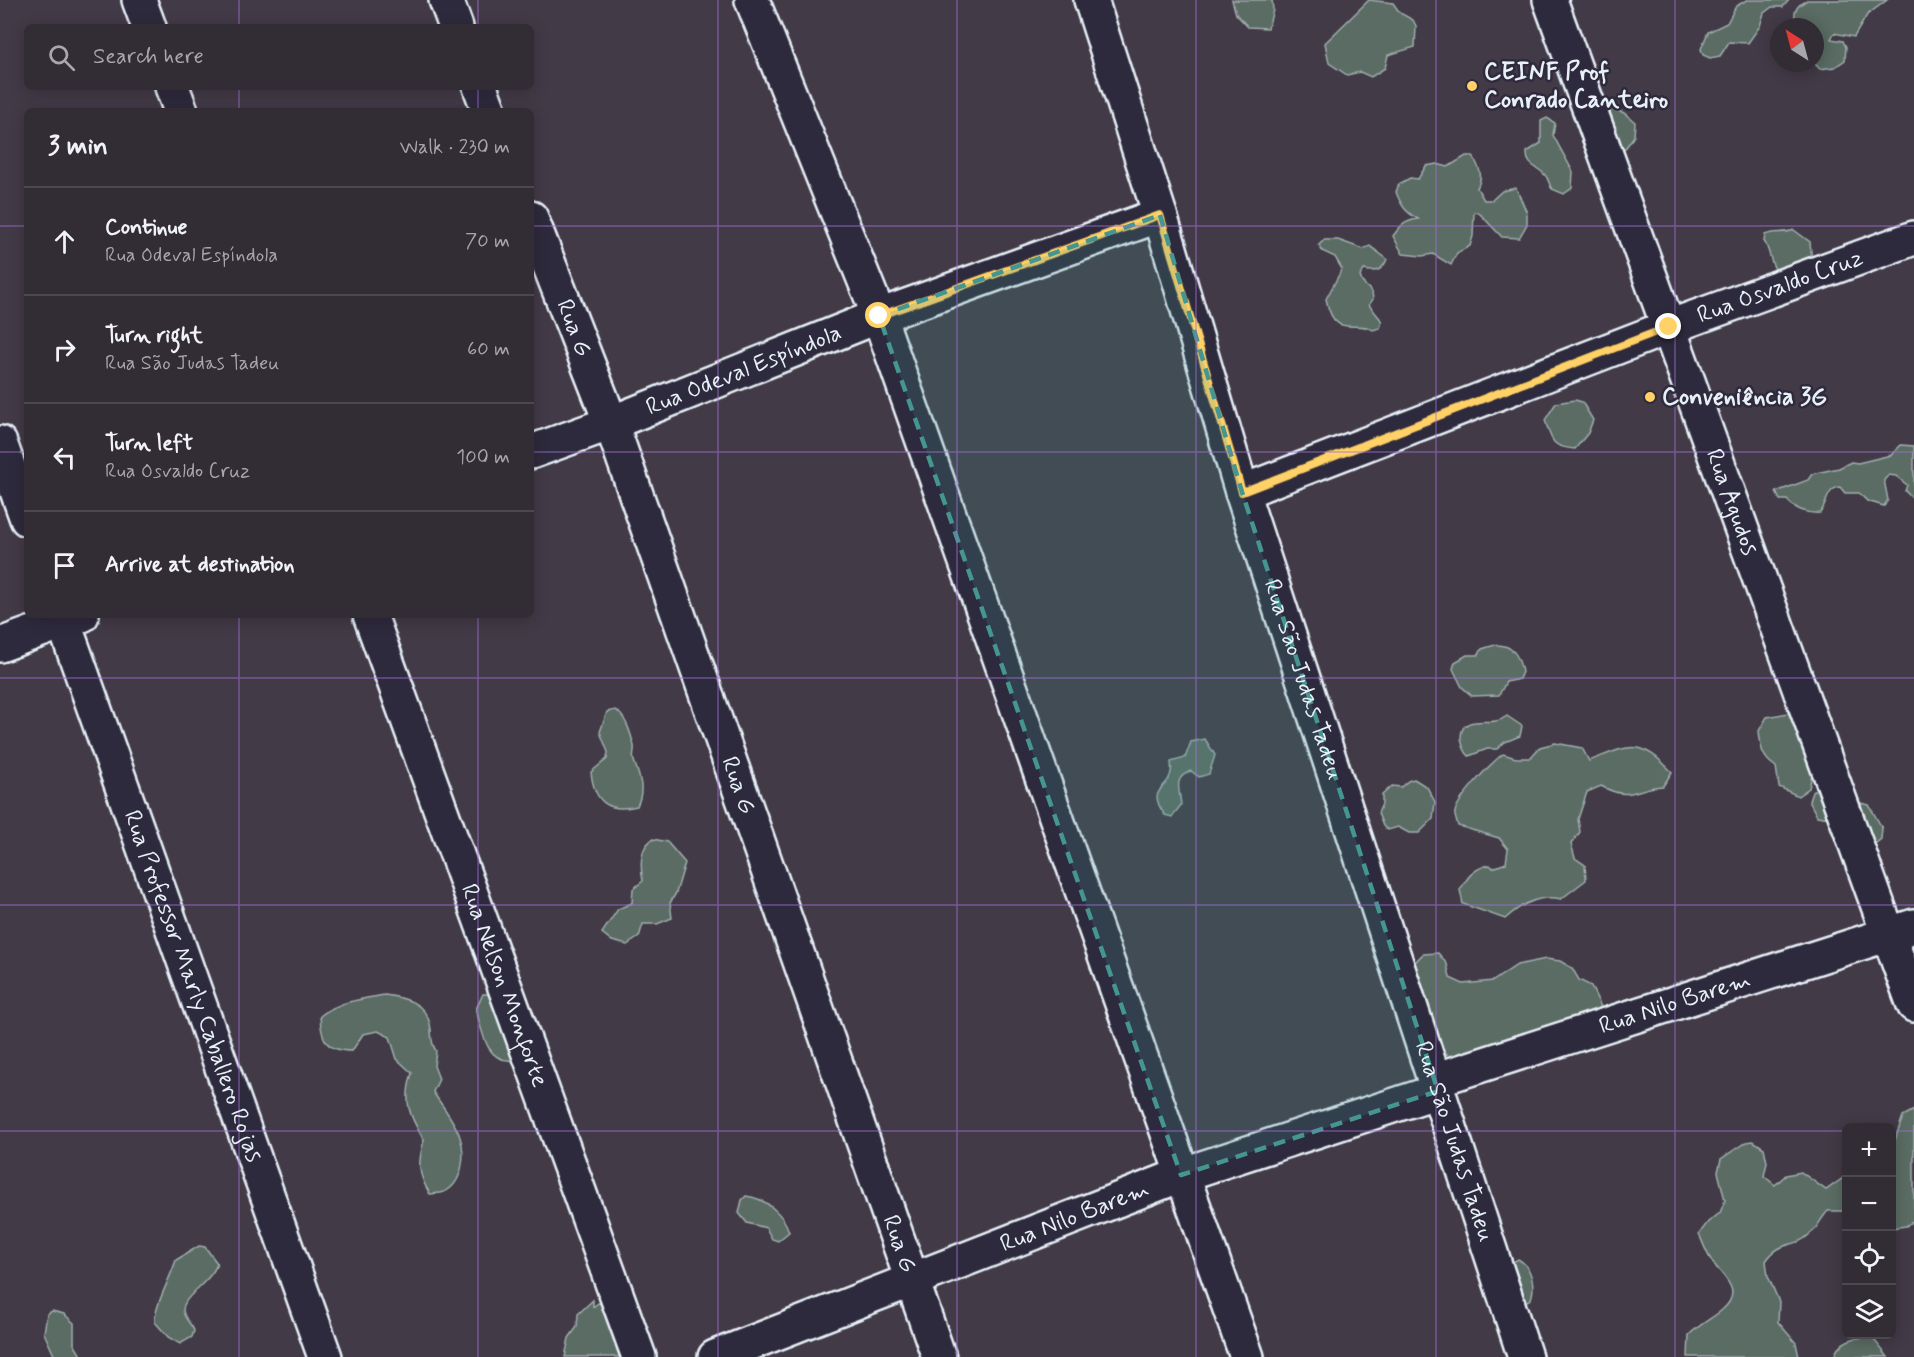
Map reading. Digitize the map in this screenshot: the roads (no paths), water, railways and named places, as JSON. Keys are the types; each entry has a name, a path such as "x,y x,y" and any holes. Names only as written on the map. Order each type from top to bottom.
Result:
{"street":[{"path":"139,0 148,24"},
{"path":"446,0 455,24"},
{"path":"752,0 879,316 1247,1357"},
{"name":"Rua São Judas Tadeu","path":"1091,0 1160,215 1242,492 1525,1357"},
{"name":"Rua Agudos","path":"1550,0 1669,327 1901,931 1914,1005"},
{"path":"173,90 180,108"},
{"path":"481,90 488,108"},
{"name":"Rua Odeval Espíndola","path":"534,451 611,423 879,316 1160,215"},
{"name":"Rua G","path":"534,226 611,423 911,1283 939,1357"},
{"name":"Rua Osvaldo Cruz","path":"1242,492 1669,327 1914,238"},
{"path":"0,443 24,511"},
{"path":"0,645 67,618"},
{"name":"Rua Professor Marly Caballero Rojas","path":"69,618 325,1357"},
{"name":"Rua Nelson Monforte","path":"371,618 639,1357"},
{"name":"Rua Nilo Barem","path":"715,1357 911,1283 1181,1175 1436,1086 1901,931"}],"place":[{"name":"CEINF Prof Conrado Canteiro","path":"1472,86"},
{"name":"Conveniência 3G","path":"1650,397"}]}
